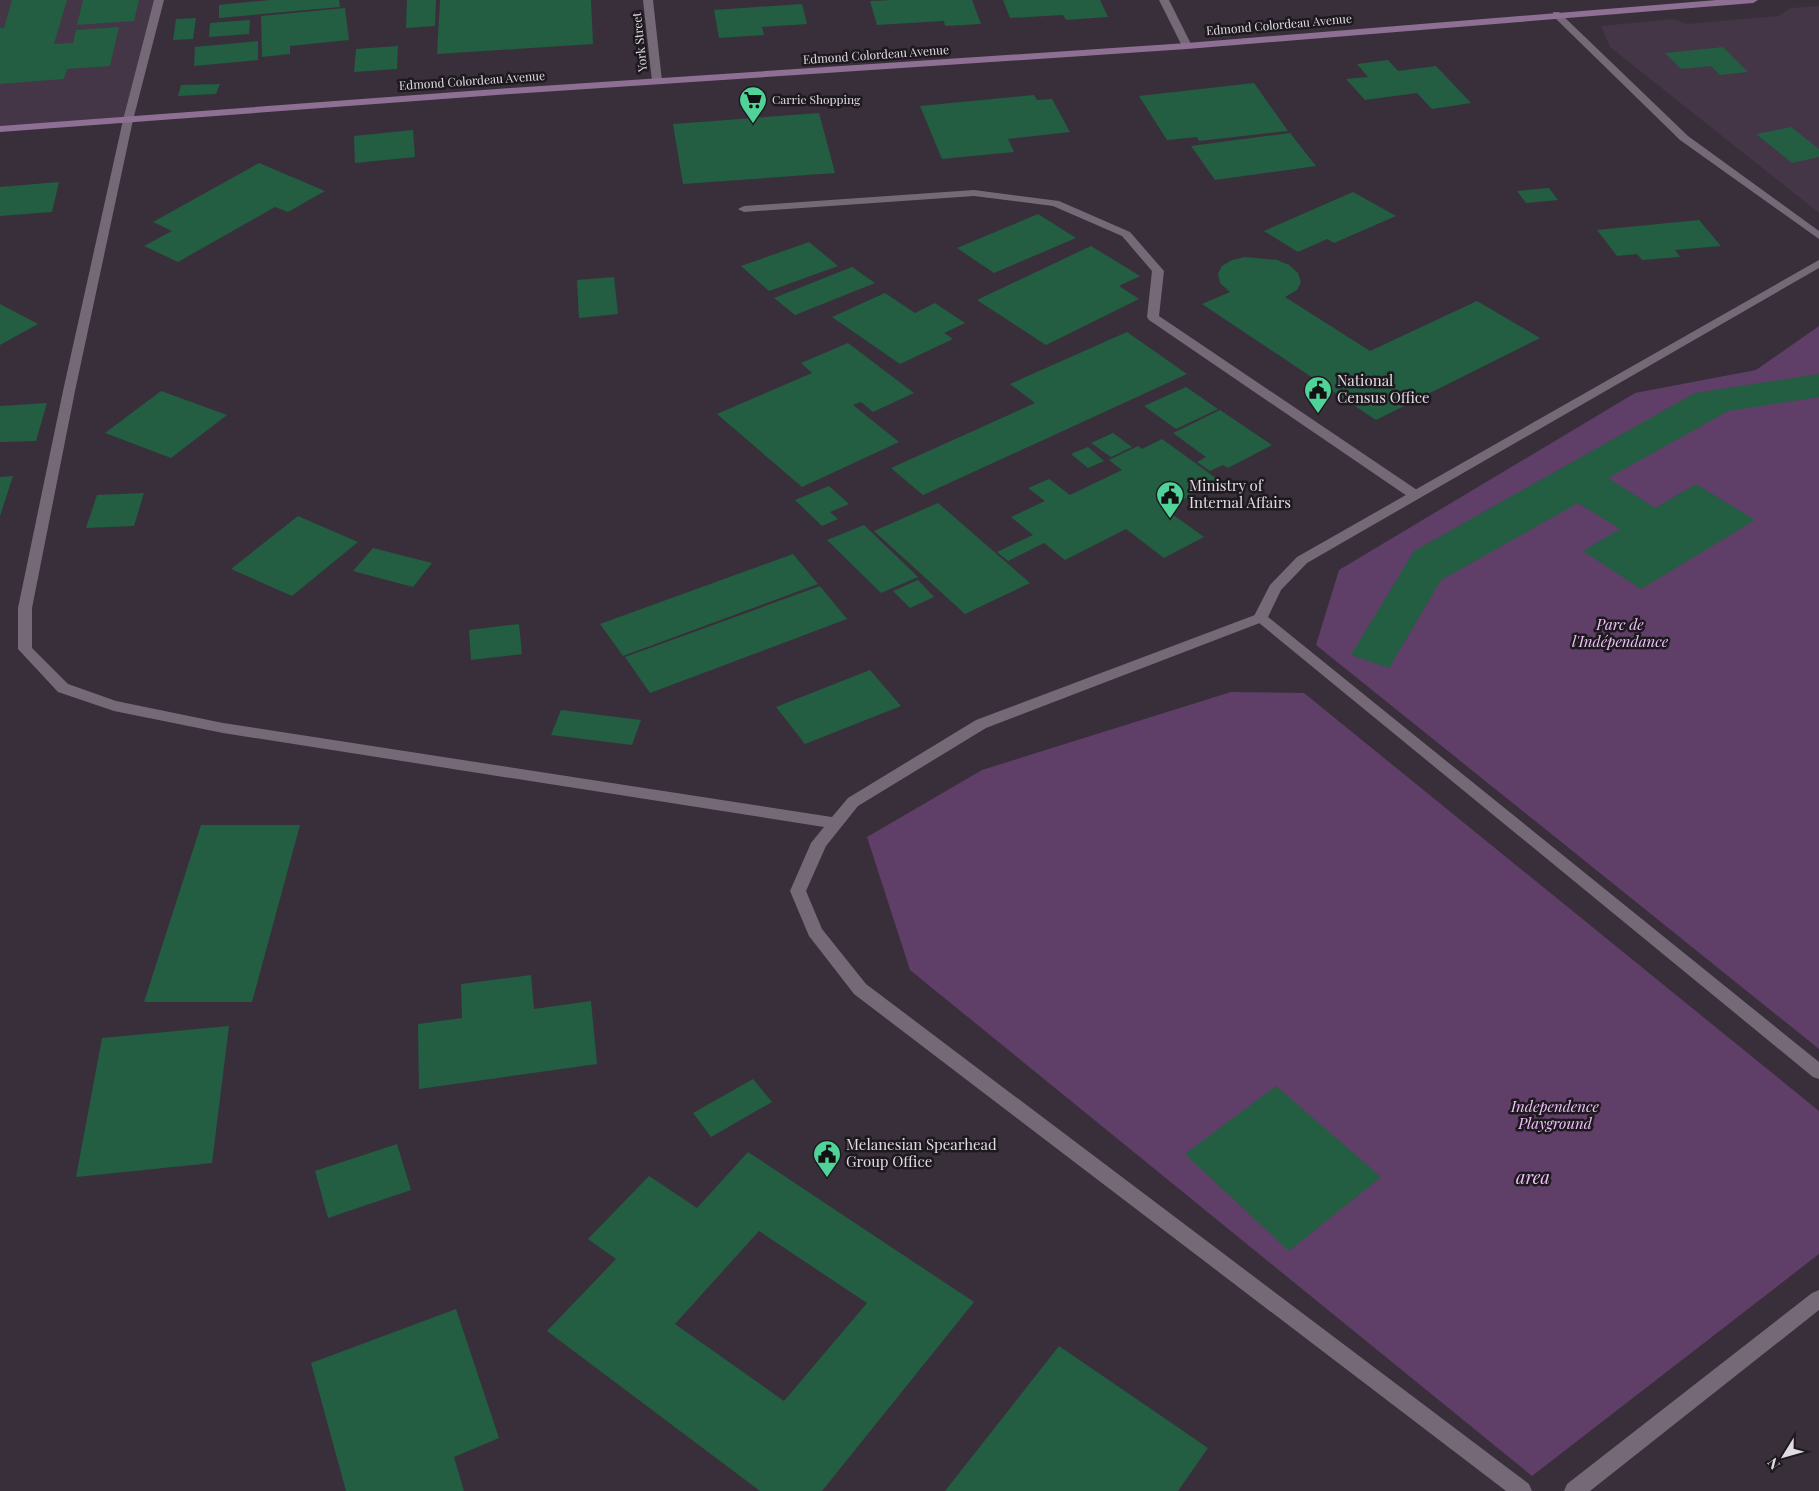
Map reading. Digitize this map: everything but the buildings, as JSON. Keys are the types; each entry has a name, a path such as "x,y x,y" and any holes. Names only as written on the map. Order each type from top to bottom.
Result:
{"street":[{"path":"159,0 128,120 69,390 26,608 24,649 63,688 114,706 223,728 836,822"},
{"name":"York Street","path":"648,0 657,81"},
{"path":"1164,0 1187,46"},
{"name":"Edmond Colordeau Avenue","path":"0,129 657,81 908,66 1187,46 1556,14 1753,0"},
{"path":"1556,14 1684,138 1819,236"},
{"path":"744,210 974,193 1055,202 1126,234 1158,270 1153,317 1415,495"},
{"path":"1522,1491 860,989 815,932 798,891 819,844 853,802 981,724 1260,618 1275,588 1302,560 1819,263"},
{"path":"1260,618 1819,1072"},
{"path":"1574,1491 1819,1299"}],"shaded area":[{"path":"0,0 159,0 128,120 0,129"},
{"path":"1819,6 1819,213 1610,47 1601,26 1674,19 1686,24 1778,16 1791,8"}],"green space":[{"name":"Parc de l'Indépendance","path":"1819,326 1819,1049 1316,645 1339,570 1635,393 1756,370"},
{"name":"area","path":"1231,692 1304,693 1819,1111 1819,1254 1532,1476 910,970 867,837 982,770"}],"place":[{"name":"Carrie Shopping","path":"753,124"},
{"name":"National Census Office","path":"1318,414"},
{"name":"Ministry of Internal Affairs","path":"1170,519"},
{"name":"Melanesian Spearhead Group Office","path":"827,1178"}],"park label":[{"name":"Independence Playground","path":"1555,1116"}]}
